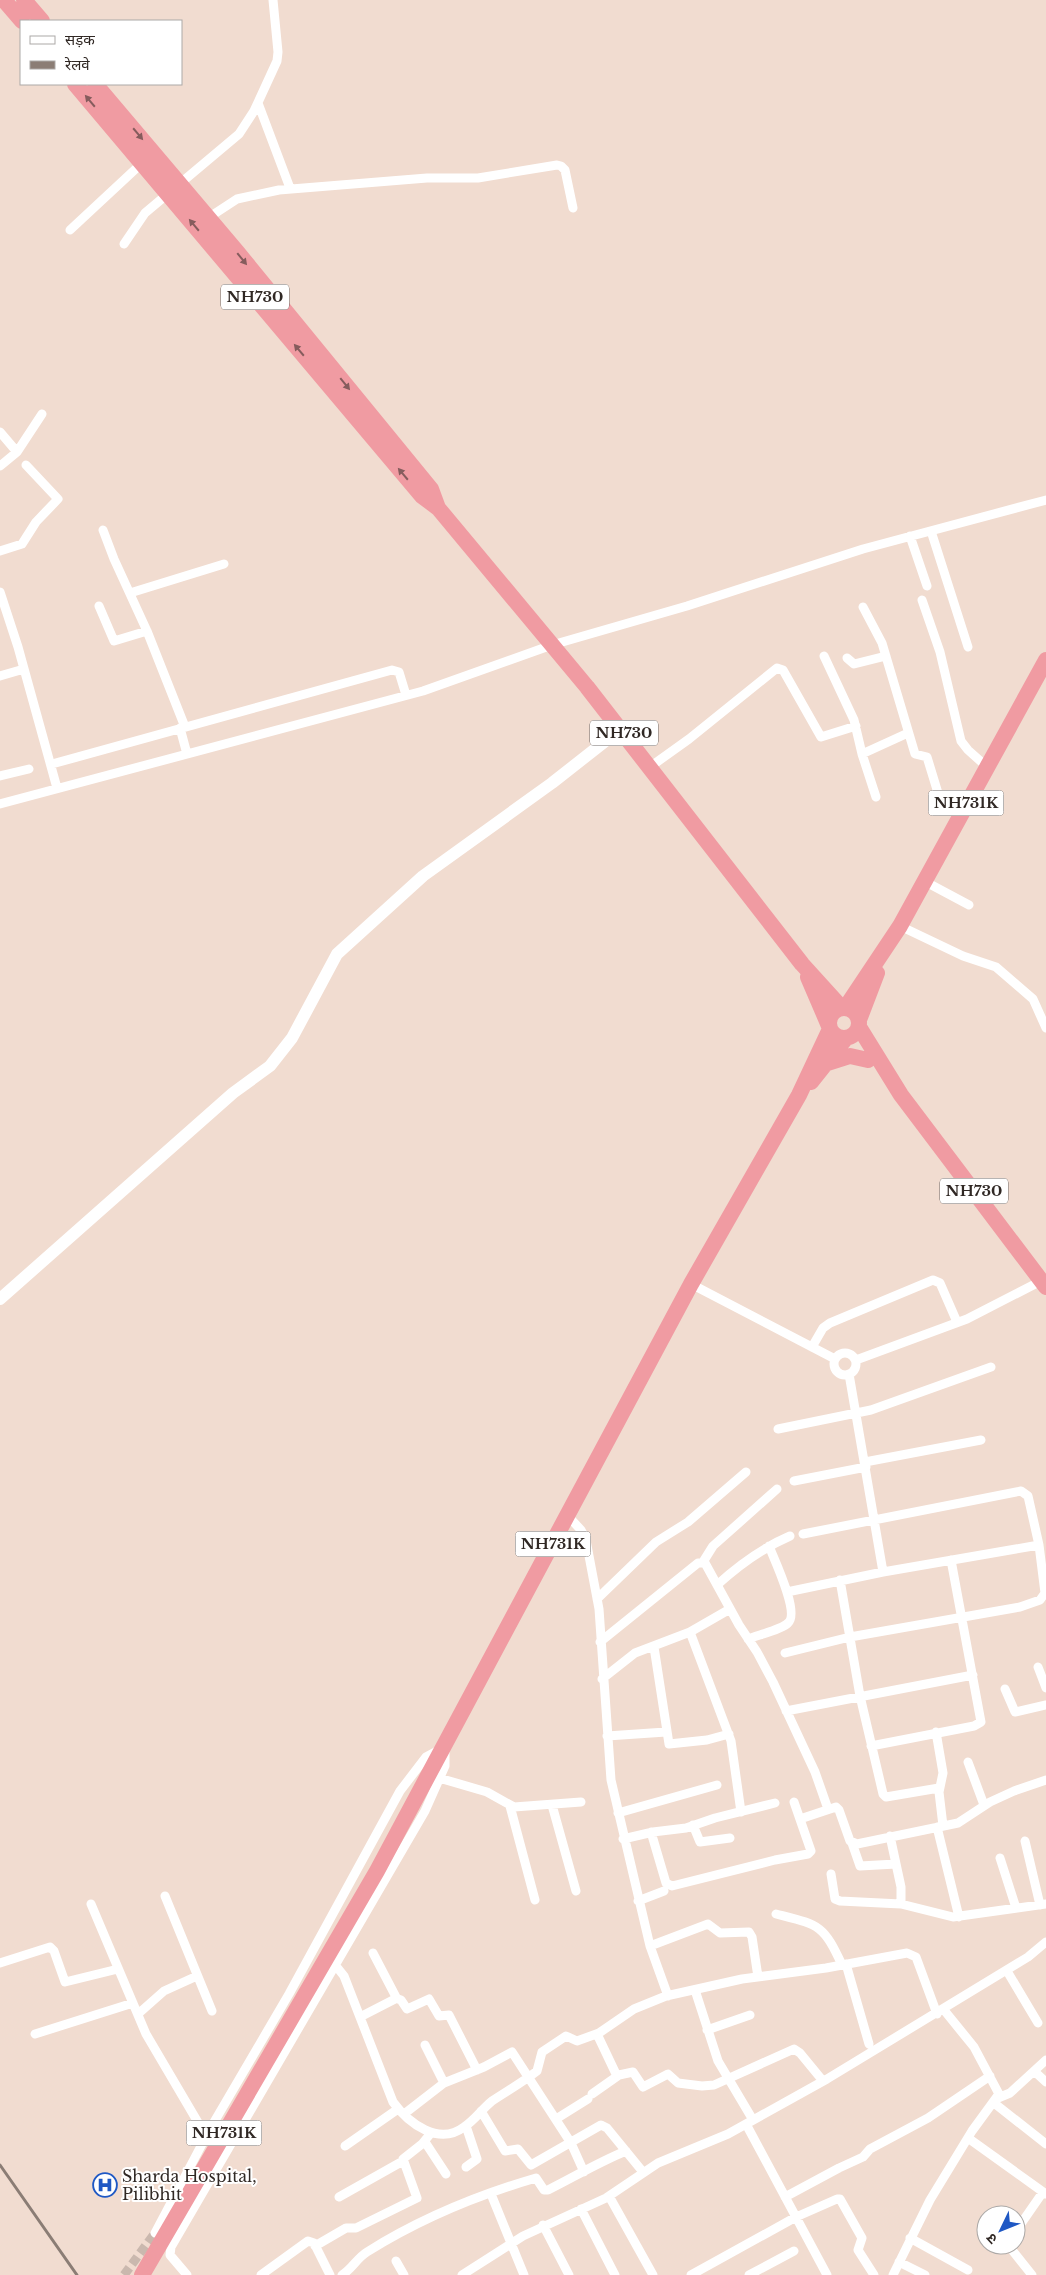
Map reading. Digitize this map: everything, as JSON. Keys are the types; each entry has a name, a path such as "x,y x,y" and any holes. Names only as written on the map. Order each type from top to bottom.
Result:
{"highway":[{"path":"4,0 21,20"},
{"path":"24,0 41,20"},
{"name":"NH730","path":"76,85 142,162 208,218 431,489 438,508"},
{"name":"NH730","path":"96,85 174,190 422,496 438,508 610,715 802,964 844,1007 852,1009 853,1031 868,1060 901,1095"},
{"name":"NH731K","path":"844,1007 900,926 986,766 1042,679 1046,660"},
{"name":"NH731K","path":"799,1095 828,1063 853,1031 886,948"},
{"name":"NH730","path":"802,964 834,1035 853,1031"},
{"path":"830,1028 831,1014 844,1007"},
{"name":"NH731K","path":"142,2275 307,1993 446,1746 691,1284 799,1095 830,1028"},
{"name":"NH730","path":"853,1031 1044,1284"},
{"path":"828,1063 850,1056 868,1060"}],"street":[{"path":"124,244 145,213 239,134 258,104 275,69 278,52 274,0"},
{"path":"258,104 290,188"},
{"path":"70,230 142,162"},
{"path":"208,218 237,199 290,188 427,178 478,178 557,165 565,170 573,208"},
{"path":"0,466 17,452 42,414"},
{"path":"0,432 17,452"},
{"path":"0,551 22,544 38,520 58,499 26,465"},
{"path":"0,804 406,695 552,645 687,606 863,549 1046,500"},
{"path":"103,530 147,631 182,727 187,754"},
{"path":"931,531 968,647"},
{"path":"910,536 926,586"},
{"path":"130,593 224,564"},
{"path":"0,592 4,614 24,669 52,764 57,788"},
{"path":"922,600 940,652 961,741 986,766"},
{"path":"99,606 114,641 147,631"},
{"path":"863,607 880,638 916,755 927,757 938,793"},
{"path":"824,656 856,726 862,754 876,797"},
{"path":"848,658 854,664 886,656"},
{"path":"650,766 689,739 777,668 783,670 821,737 856,726"},
{"path":"0,676 24,669"},
{"path":"52,764 392,670 399,672 406,695"},
{"path":"592,750 604,732 610,715"},
{"path":"862,754 908,733"},
{"path":"0,1299 233,1093 270,1066 292,1038 337,954 423,876 552,783 592,750 613,737 629,739"},
{"path":"0,776 29,769"},
{"path":"924,881 969,905"},
{"path":"900,926 964,956 996,967 1033,999 1046,1028"},
{"path":"812,1347 823,1328 830,1323 933,1280 940,1283 956,1322"},
{"path":"691,1284 835,1359"},
{"path":"856,1360 979,1313 1044,1284"},
{"path":"844,1353 851,1354 856,1360 856,1367 849,1374 842,1374 836,1369 835,1359 844,1353"},
{"path":"778,1429 871,1410 991,1367"},
{"path":"849,1374 883,1572"},
{"path":"794,1481 980,1440"},
{"path":"597,1599 656,1542 688,1522 746,1472"},
{"path":"600,1642 698,1563 703,1562 713,1546 777,1489"},
{"path":"785,1653 850,1638 1020,1607 1043,1597 1039,1544 1028,1496 1022,1491 803,1534"},
{"path":"568,1516 581,1530 586,1540 597,1599 609,1768 638,1901 650,1946 668,1996"},
{"path":"717,1585 739,1564 768,1546 790,1536"},
{"path":"787,1592 840,1580 1039,1544"},
{"path":"748,1640 790,1621 791,1617 787,1592 768,1546"},
{"path":"871,1746 974,1726 981,1722 951,1560"},
{"path":"703,1562 773,1682 816,1772 828,1809"},
{"path":"840,1580 860,1696 884,1796 939,1788"},
{"path":"602,1678 635,1654 690,1632 730,1609"},
{"path":"690,1632 729,1734 741,1812"},
{"path":"654,1647 668,1742 671,1745 707,1740 729,1734"},
{"path":"1038,1667 1046,1688"},
{"path":"786,1711 973,1675"},
{"path":"1005,1689 1015,1712 1046,1705"},
{"path":"606,1736 666,1732"},
{"path":"936,1732 943,1773 939,1788 940,1827 959,1917"},
{"path":"187,2275 170,2255 171,2247 425,1811 445,1766 446,1746"},
{"path":"155,2233 206,2136 289,1994 400,1791 426,1757 446,1746"},
{"path":"968,1762 984,1805"},
{"path":"439,1778 487,1792 510,1806 580,1802"},
{"path":"852,1843 857,1844 962,1821 984,1805 1014,1790 1046,1780"},
{"path":"618,1813 717,1785"},
{"path":"651,1832 666,1883 672,1886 775,1860 808,1854 811,1851 794,1802"},
{"path":"623,1839 693,1825 775,1803"},
{"path":"552,1804 576,1891"},
{"path":"510,1806 535,1900"},
{"path":"800,1818 836,1807 839,1810 860,1866 896,1864"},
{"path":"693,1825 700,1842 730,1838"},
{"path":"890,1836 902,1892 901,1904"},
{"path":"831,1874 836,1900 901,1904 959,1917 1043,1905 1025,1841"},
{"path":"1000,1858 1016,1908"},
{"path":"638,1901 664,1891"},
{"path":"165,1896 212,2011"},
{"path":"90,1904 152,2044 206,2136"},
{"path":"776,1914 808,1922 822,1930 830,1940 844,1965 869,2044"},
{"path":"650,1946 708,1924 720,1933 749,1932 752,1937 758,1977"},
{"path":"462,2275 543,2225 608,2196 643,2172 665,2160 710,2142 750,2122 823,2081 1007,1971 1046,1942"},
{"path":"0,1963 50,1947 54,1951 65,1982 118,1969"},
{"path":"373,1953 395,1998 401,2000 407,2009 429,1999 439,2016 449,2015 477,2070"},
{"path":"336,1966 343,1973 388,2093 401,2112 431,2133 445,2135 466,2126 481,2111 539,2069 542,2052 566,2036 577,2041 597,2034 634,2009 668,1996 758,1977 911,1953 916,1957 940,2012 969,2041 998,2091 996,2100 968,2138 910,2238 893,2275"},
{"path":"1007,1971 1038,2023"},
{"path":"138,2014 164,1991 198,1976"},
{"path":"695,1990 718,2061 750,2122 785,2197 827,2275"},
{"path":"360,2017 393,2002 395,1998"},
{"path":"35,2034 133,2003"},
{"path":"708,2030 750,2015"},
{"path":"597,2034 616,2074 619,2076"},
{"path":"425,2045 444,2083"},
{"path":"556,2119 619,2076 633,2072 642,2086 666,2074 678,2083 702,2086 714,2085 794,2049 800,2053 823,2081"},
{"path":"345,2146 444,2083 477,2070 512,2052 571,2143 584,2172"},
{"path":"996,2100 1010,2093 1046,2060"},
{"path":"1034,2071 1046,2082"},
{"path":"785,2197 864,2157 870,2149 928,2118 990,2076"},
{"path":"996,2100 1046,2144"},
{"path":"481,2111 505,2151 518,2150 531,2165 602,2125 607,2128 643,2172"},
{"path":"466,2126 477,2159 466,2167"},
{"path":"339,2197 403,2161 404,2157 425,2142 431,2133"},
{"path":"968,2138 1045,2193 1026,2218"},
{"path":"425,2142 446,2174"},
{"path":"342,2275 350,2270 366,2253 414,2226 490,2194 536,2178 544,2190 548,2190 600,2162 626,2151"},
{"path":"316,2246 346,2228 356,2228 417,2198 403,2161"},
{"path":"490,2194 524,2275"},
{"path":"608,2196 652,2275"},
{"path":"691,2275 796,2217 840,2199 862,2238 858,2250 874,2275"},
{"path":"581,2209 615,2275"},
{"path":"543,2225 569,2275"},
{"path":"910,2238 968,2270"},
{"path":"261,2275 308,2241 316,2246 330,2275"},
{"path":"749,2275 794,2251"},
{"path":"1016,2255 1032,2275"},
{"path":"396,2261 404,2275"},
{"path":"899,2262 925,2275"},
{"path":"478,2265 482,2275"}],"tunnel":[{"path":"124,2275 155,2233"}],"railway":[{"path":"0,2165 77,2275"}],"place":[{"name":"Sharda Hospital, Pilibhit","path":"105,2185"}]}
